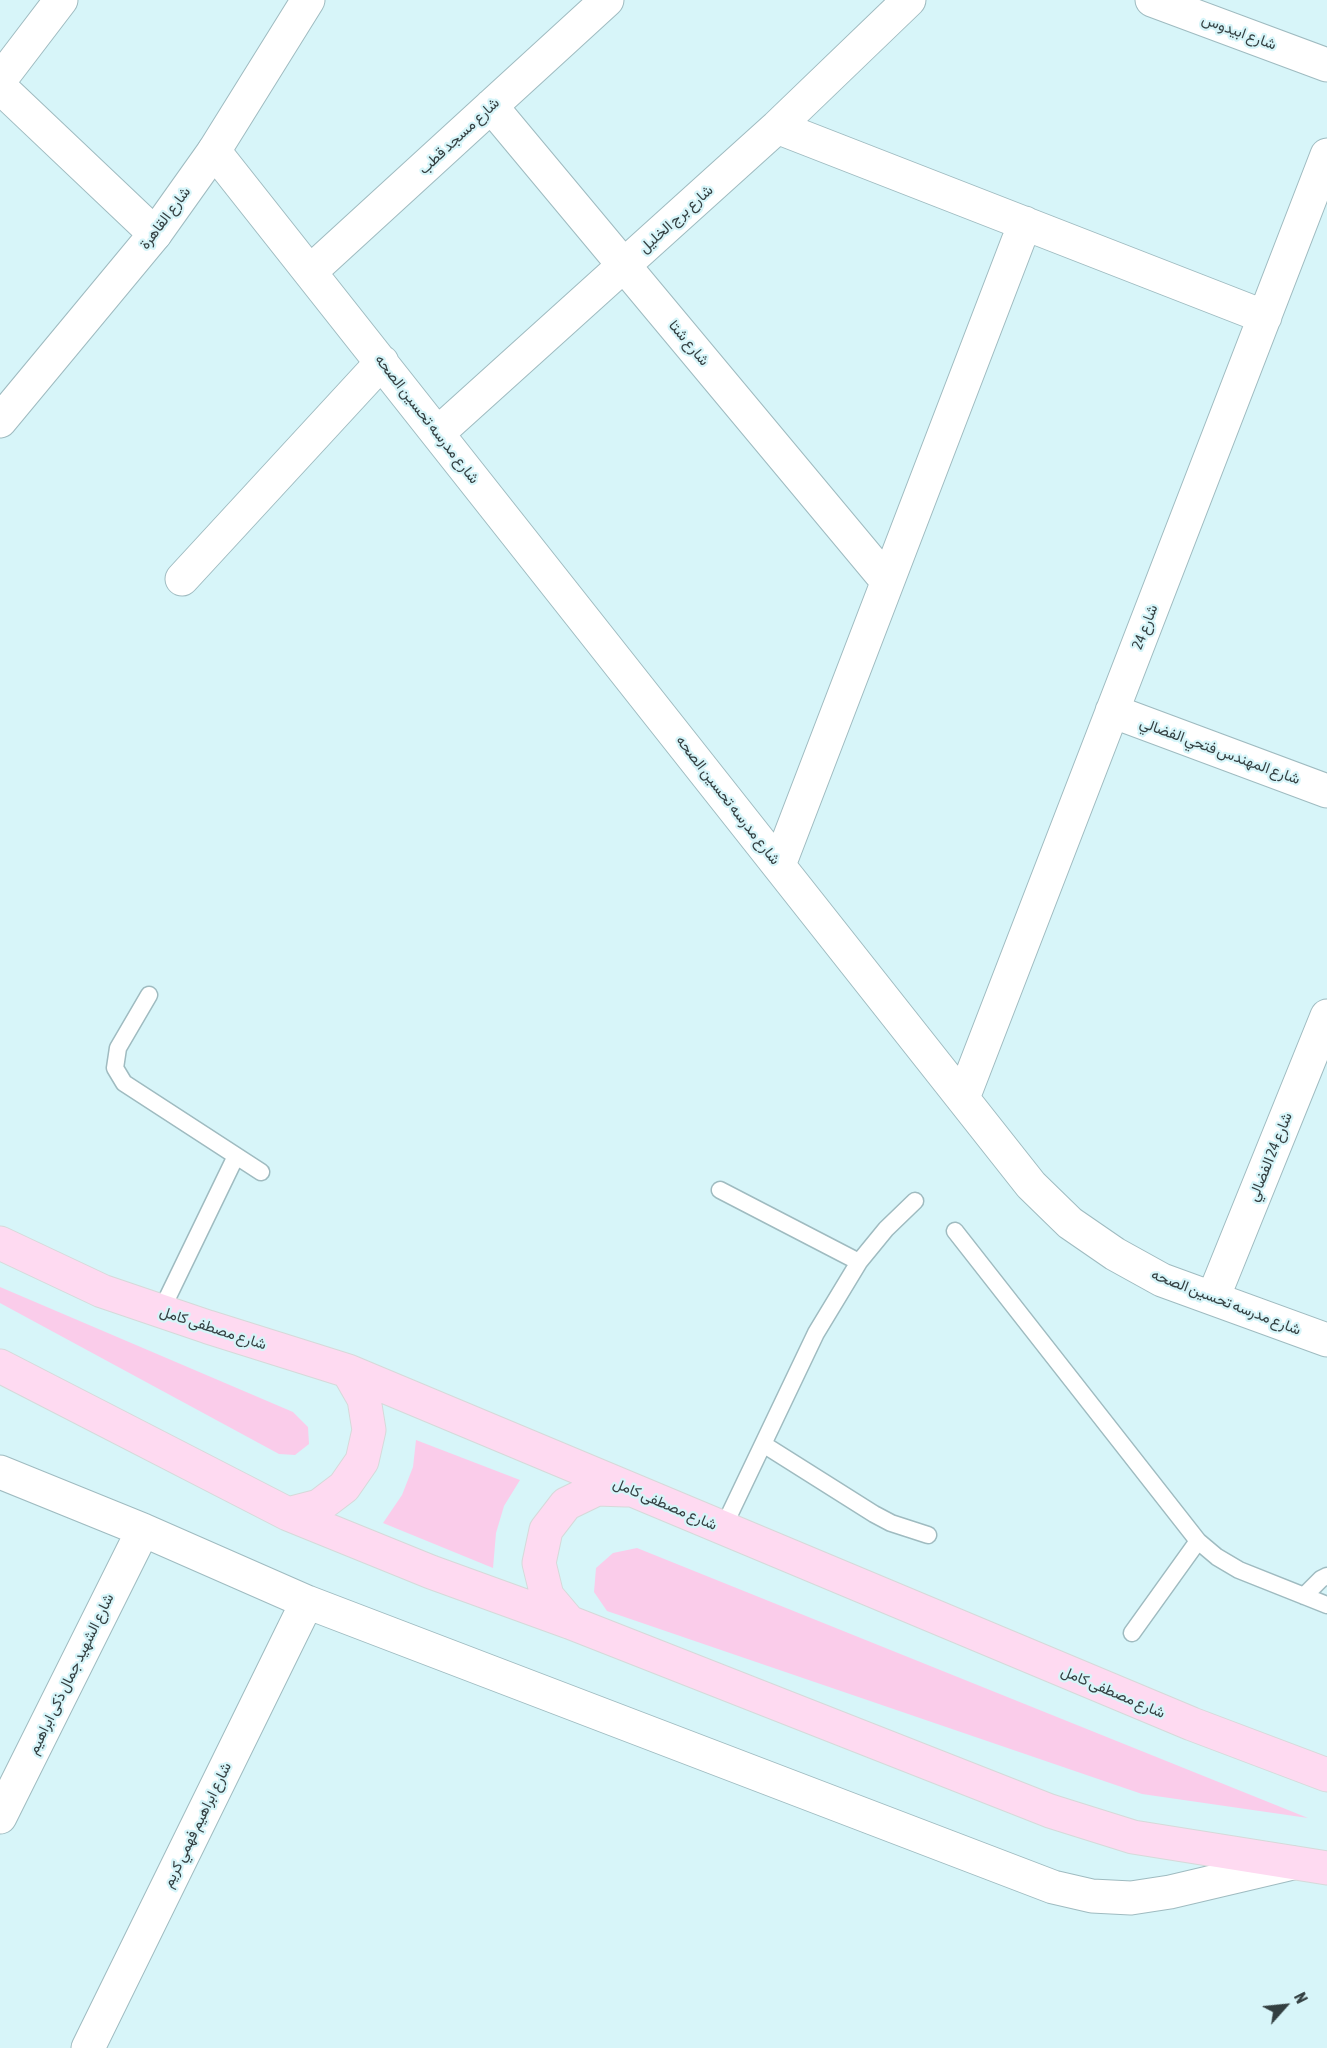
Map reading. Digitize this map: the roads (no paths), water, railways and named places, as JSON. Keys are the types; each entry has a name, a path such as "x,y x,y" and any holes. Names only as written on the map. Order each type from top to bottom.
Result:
{"main road":[{"name":"شارع مصطفى كامل","path":"0,1242 102,1291 348,1371 1192,1724 1327,1775"},
{"path":"0,1366 288,1514 431,1572 569,1622 1050,1811 1133,1837 1327,1868"},
{"path":"288,1514 319,1506 336,1494 344,1487 362,1461 369,1430 364,1399 348,1371"},
{"path":"569,1622 547,1596 539,1563 546,1530 566,1504 597,1489 630,1490"}],"street":[{"path":"0,80 61,0"},
{"name":"شارع القاهرة","path":"0,421 155,234 214,151 308,0"},
{"name":"شارع مسجد قطب","path":"311,271 607,0"},
{"name":"شارع برج الخليل","path":"438,433 777,127 909,0"},
{"name":"شارع ابيدوس","path":"1152,0 1327,65"},
{"path":"0,87 155,234"},
{"name":"شارع شتا","path":"491,106 887,581"},
{"path":"777,127 1265,316"},
{"name":"شارع مدرسه تحسين الصحه","path":"214,151 1031,1185 1071,1222 1115,1254 1162,1280 1327,1340"},
{"name":"شارع 24","path":"963,1098 1327,155"},
{"path":"778,865 1024,223"},
{"path":"182,579 382,362"},
{"name":"شارع المهندس فتحي الفضالي","path":"1112,711 1327,791"},
{"name":"شارع 24 الفضالي","path":"1213,1298 1317,1071 1327,1016"},
{"path":"0,1472 143,1530 307,1602 1053,1887 1092,1896 1131,1898 1170,1892 1293,1863"},
{"name":"شارع الشهيد جمال ذكى ابراهيم","path":"0,1817 143,1530"},
{"name":"شارع ابراهيم فهمي كريم","path":"87,2048 307,1602"}],"lane":[{"path":"149,995 118,1048 115,1068 124,1083 261,1172"},
{"path":"161,1311 236,1156"},
{"path":"720,1190 859,1262"},
{"path":"723,1528 816,1333 859,1262 886,1229 915,1202"},
{"path":"954,1231 1198,1541 1217,1557 1239,1570 1327,1605"},
{"path":"763,1444 883,1519 928,1535"},
{"path":"1132,1633 1198,1541"},
{"path":"1304,1596 1320,1579 1327,1576"}]}
